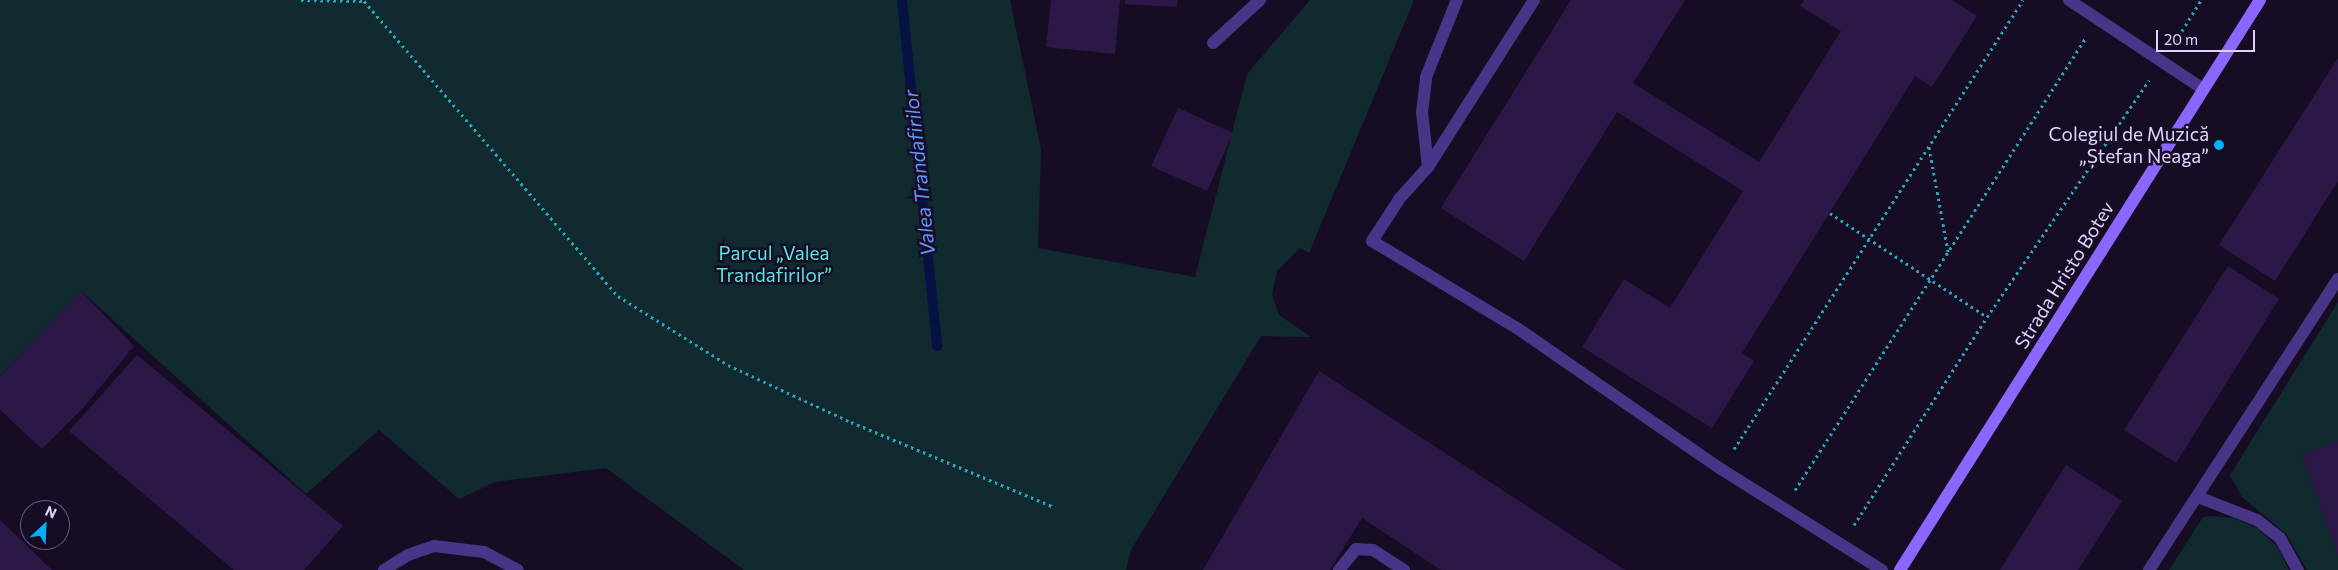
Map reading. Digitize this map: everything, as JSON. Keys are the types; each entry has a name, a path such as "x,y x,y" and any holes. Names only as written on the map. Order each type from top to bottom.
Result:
{"main road":[{"name":"Strada Hristo Botev","path":"1900,570 2260,0"}],"lane":[{"path":"1213,44 1260,0"},
{"path":"1428,168 1422,112 1426,77 1457,0"},
{"path":"1534,0 1428,168 1400,198 1372,241 1517,328 1721,470 1882,570"},
{"path":"2069,0 2203,89"},
{"path":"2149,570 2338,279"},
{"path":"2198,497 2257,520 2280,538 2298,570"},
{"path":"384,570 408,555 434,546 484,552 518,570"},
{"path":"1339,570 1356,549 1373,550 1404,570"}],"path":[{"path":"301,0 364,1 618,296 728,365 851,422 1052,506"},
{"path":"1721,470 2023,0"},
{"path":"1841,545 1988,316 2162,62 2201,0"},
{"path":"1783,508 2098,19"},
{"path":"1929,146 1948,252"},
{"path":"1830,213 1930,280 1988,316"}],"green space":[{"name":"Parcul „Valea Trandafirilor”","path":"0,0 1010,0 1041,149 1038,248 1195,277 1247,74 1310,0 1414,0 1309,253 1300,248 1277,271 1272,295 1279,315 1311,337 1261,336 1131,550 1126,570 744,570 606,468 495,482 459,499 379,430 306,494 81,291 0,376"},
{"path":"2338,302 2338,570 2307,570 2286,534 2242,497 2230,475"},
{"path":"2203,517 2234,518 2257,528 2276,545 2289,570 2169,570"}],"building":[{"path":"1051,0 1120,0 1115,54 1046,47"},
{"path":"1125,0 1178,0 1177,7 1125,4"},
{"path":"1571,0 1685,0 1633,83 1759,162 1841,31 1800,6 1804,0 1952,0 1977,16 1932,87 1915,76 1742,353 1754,361 1712,428 1582,347 1624,279 1670,308 1743,191 1617,112 1524,261 1441,208"},
{"path":"2338,58 2338,181 2275,281 2219,245"},
{"path":"1178,108 1233,133 1207,191 1151,166"},
{"path":"2228,266 2279,299 2176,463 2124,430"},
{"path":"81,291 134,346 84,407 42,449 0,410 0,376"},
{"path":"137,355 343,526 304,570 234,570 69,431"},
{"path":"1319,371 1625,570 1441,570 1362,518 1330,570 1203,570"},
{"path":"2338,441 2338,557 2302,454"},
{"path":"2066,465 2122,501 2078,570 2000,570"},
{"path":"0,520 20,539 20,550 31,550 52,570 0,570"}],"waterway":[{"name":"Valea Trandafirilor","path":"902,0 937,346"}],"place":[{"name":"Colegiul de Muzică „Ștefan Neaga”","path":"2219,145"}]}
